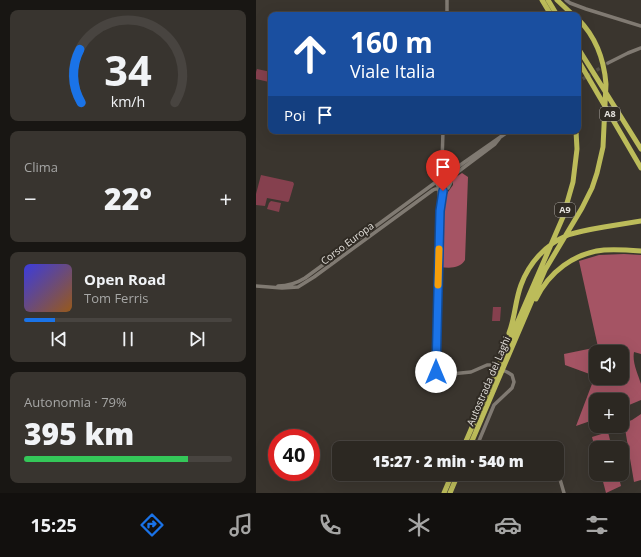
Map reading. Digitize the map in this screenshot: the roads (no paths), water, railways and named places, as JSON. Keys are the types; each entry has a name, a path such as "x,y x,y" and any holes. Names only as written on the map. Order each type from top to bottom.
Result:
{"highway":[{"path":"542,0 548,12"},
{"path":"548,0 555,12"},
{"path":"557,0 570,12"},
{"name":"A9","path":"524,321 545,270 582,208 592,188 598,173 603,147 606,84 605,62 594,40 581,23"},
{"name":"A8","path":"581,53 641,149"},
{"name":"A8","path":"581,65 641,168"},
{"name":"A9","path":"496,375 563,217 573,182 577,149 576,134"},
{"name":"A9","path":"502,360 511,328 518,293 524,278 538,256 555,242 567,236 587,230 641,221"},
{"name":"A9","path":"524,321 544,283 568,261 582,255 602,250 613,249 641,251"},
{"name":"Autostrada dei Laghi","path":"502,360 524,321"},
{"name":"Autostrada dei Laghi","path":"466,441 496,375"},
{"name":"Autostrada dei Laghi","path":"472,441 496,375"},
{"path":"444,493 449,481"},
{"path":"450,493 455,481"}],"main road":[{"path":"447,0 447,12"},
{"path":"566,0 586,9 641,26"},
{"path":"605,62 641,48"},
{"path":"443,134 443,175"},
{"path":"439,188 444,189 450,186 450,180 455,174 505,134"},
{"path":"479,441 494,405 512,388 514,378 508,372 489,365 471,372 436,376 440,211 439,188 436,182 437,178 494,143"},
{"path":"443,175 448,177 450,180"},
{"name":"Corso Europa","path":"256,285 286,286 294,284 305,278 436,182"},
{"name":"Corso Europa","path":"256,285 282,288 298,287 314,277 433,190 439,188"},
{"path":"440,211 444,189"},
{"path":"560,481 564,493"}],"tunnel":[{"path":"581,80 608,63"}]}
